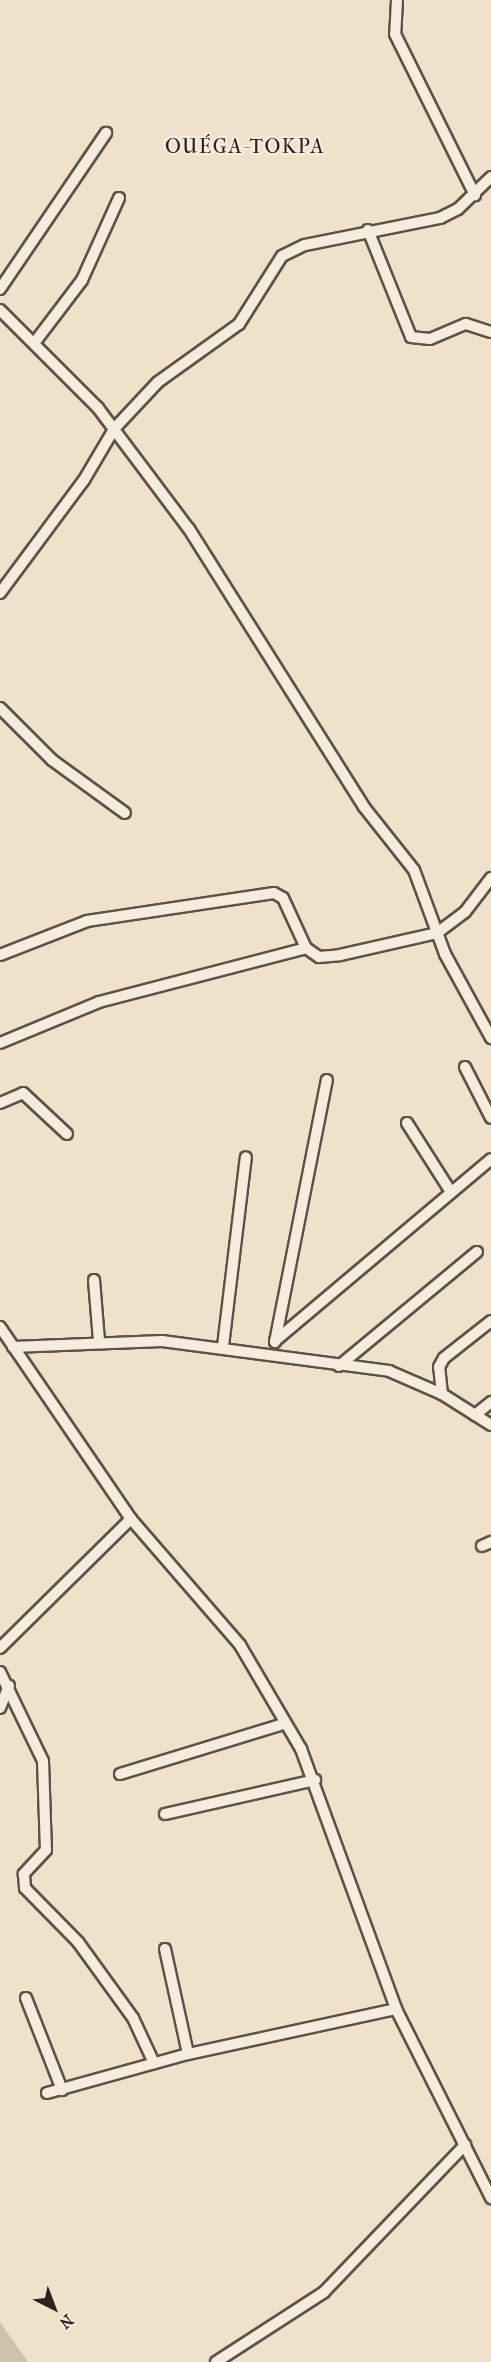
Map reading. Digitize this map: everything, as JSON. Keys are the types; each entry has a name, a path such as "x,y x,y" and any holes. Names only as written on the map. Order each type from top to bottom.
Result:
{"street":[{"path":"397,0 395,34 476,195"},
{"path":"0,289 106,133"},
{"path":"0,593 79,488 114,429 158,382 239,324 282,256 305,245 369,230 440,219 476,195 491,177"},
{"path":"35,342 82,280 118,198"},
{"path":"369,230 411,337 430,339 466,324 491,332"},
{"path":"0,310 35,342 114,429 189,530 364,807 414,870 458,984 491,1038"},
{"path":"0,708 52,760 125,813"},
{"path":"0,1043 99,1002 306,948 326,957 437,933 465,912 491,878"},
{"path":"0,955 87,921 274,893 283,898 306,948"},
{"path":"465,1067 491,1118"},
{"path":"274,1354 327,1080"},
{"path":"0,1103 23,1093 67,1134"},
{"path":"407,1123 451,1192"},
{"path":"223,1346 246,1157"},
{"path":"275,1341 491,1159"},
{"path":"339,1365 477,1252"},
{"path":"94,1280 99,1341"},
{"path":"442,1394 439,1367 444,1358 491,1321"},
{"path":"0,1327 130,1519 240,1645 315,1780 396,2009 491,2198"},
{"path":"13,1347 99,1341 223,1346 389,1371 442,1394 491,1425"},
{"path":"475,1415 491,1402"},
{"path":"0,1648 130,1519"},
{"path":"0,1672 9,1686 43,1761 46,1850 24,1874 25,1888 78,1942 133,2018 154,2063"},
{"path":"0,1708 9,1686"},
{"path":"120,1774 284,1724"},
{"path":"165,1814 315,1780"},
{"path":"165,1949 188,2054"},
{"path":"26,1998 62,2090"},
{"path":"47,2093 188,2054 396,2009"},
{"path":"216,2362 324,2292 465,2145"}],"shaded area":[{"path":"0,2322 28,2362 0,2362"}],"district":[{"name":"OUÉGA-TOKPA","path":"245,146"}]}
